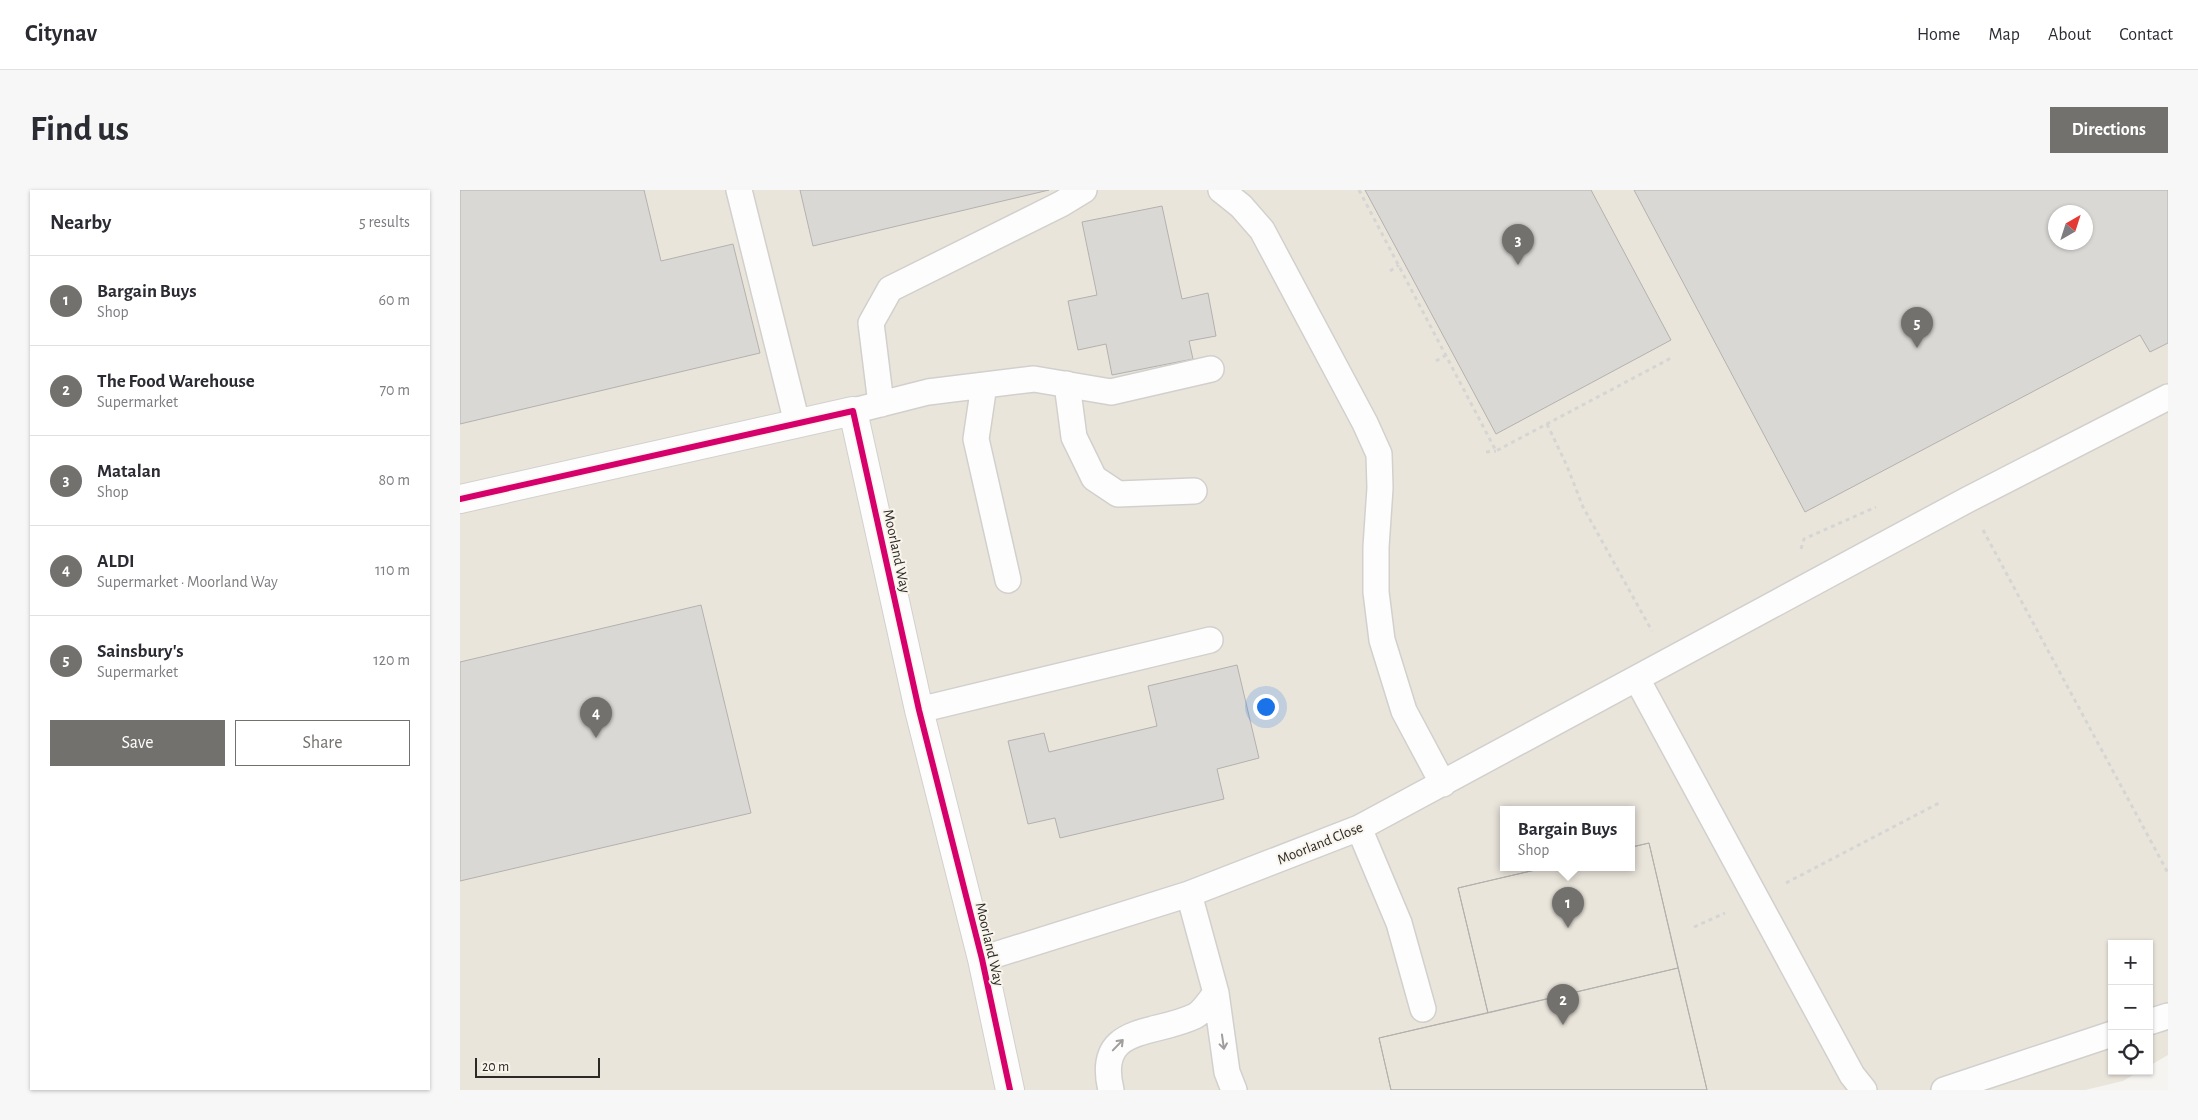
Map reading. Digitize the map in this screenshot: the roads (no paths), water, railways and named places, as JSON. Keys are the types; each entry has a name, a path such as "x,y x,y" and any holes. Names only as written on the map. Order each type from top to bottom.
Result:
{"street":[{"path":"460,499 853,411"},
{"name":"Moorland Way","path":"853,411 919,710 982,959 1010,1089"}],"lane":[{"path":"739,190 797,423"},
{"path":"881,404 871,323 890,289 1061,204 1084,190"},
{"path":"1221,190 1241,206 1262,230 1365,423 1379,454 1380,488 1376,548 1376,592 1382,640 1404,711 1443,784"},
{"path":"853,411 928,392 1034,379 1111,392 1211,369"},
{"path":"1067,384 1074,437 1094,478 1118,494 1194,492"},
{"path":"984,385 976,439 1008,580"},
{"name":"Moorland Close","path":"982,959 1189,894 1359,828 1968,500 2168,396"},
{"path":"919,710 1210,640"},
{"path":"1637,679 1852,1075 1864,1090"},
{"path":"1359,828 1399,923 1423,1009"},
{"path":"1189,894 1216,993 1227,1072 1234,1090"},
{"path":"1111,1090 1107,1073 1111,1051 1125,1036 1196,1015 1216,993"},
{"path":"2153,1021 2168,1016"},
{"path":"1944,1090 2108,1035"}],"place":[{"name":"Matalan","path":"1518,265"},
{"name":"Sainsbury's","path":"1917,348"},
{"name":"ALDI","path":"596,738"},
{"name":"Bargain Buys","path":"1568,928"},
{"name":"The Food Warehouse","path":"1563,1025"}]}
